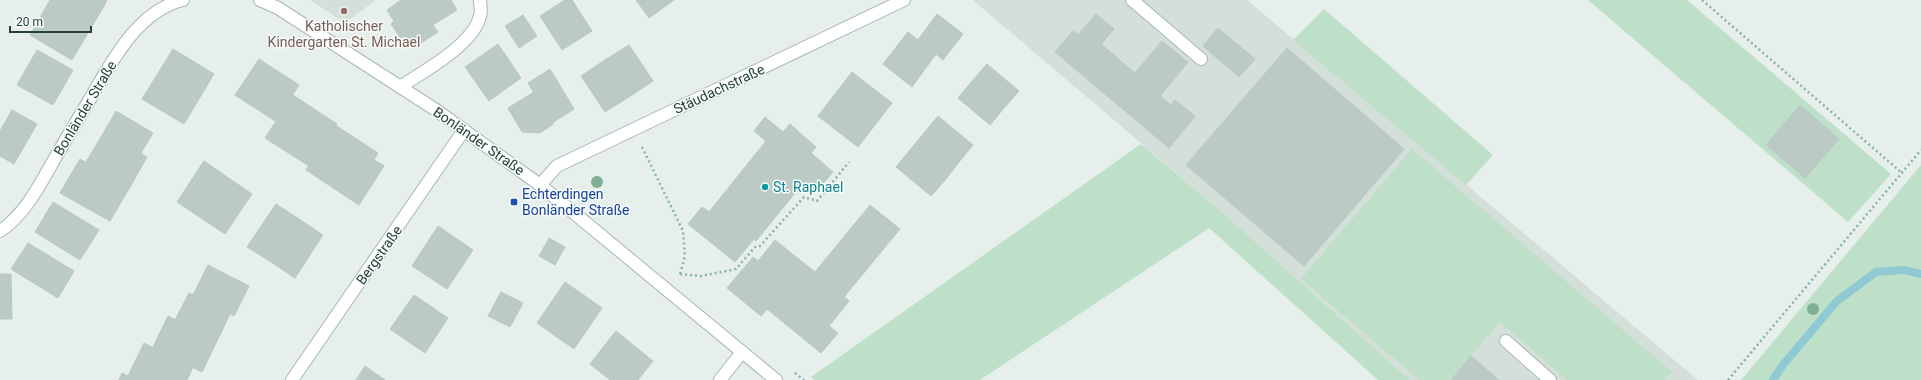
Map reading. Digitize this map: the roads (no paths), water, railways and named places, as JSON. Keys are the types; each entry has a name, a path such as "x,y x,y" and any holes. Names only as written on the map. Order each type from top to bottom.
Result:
{"street":[{"name":"Bonländer Straße","path":"0,231 20,213 36,192 103,76 125,44 140,26 156,12 183,0"},
{"name":"Bonländer Straße","path":"260,0 278,8 400,87 464,130 540,185 776,380"},
{"path":"400,87 460,45 475,29 481,15 480,0"},
{"name":"Stäudachstraße","path":"540,185 557,166 904,0"},
{"path":"1132,0 1201,59"},
{"name":"Bergstraße","path":"292,380 464,130"},
{"path":"1506,341 1550,380"},
{"path":"720,380 742,352"}],"waterway":[{"path":"1773,380 1782,366 1837,301 1876,272 1905,270 1921,274"}],"place":[{"name":"Katholischer Kindergarten St. Michael","path":"344,11"},
{"name":"St. Raphael","path":"765,187"},
{"name":"Echterdingen Bonländer Straße","path":"514,202"}]}
